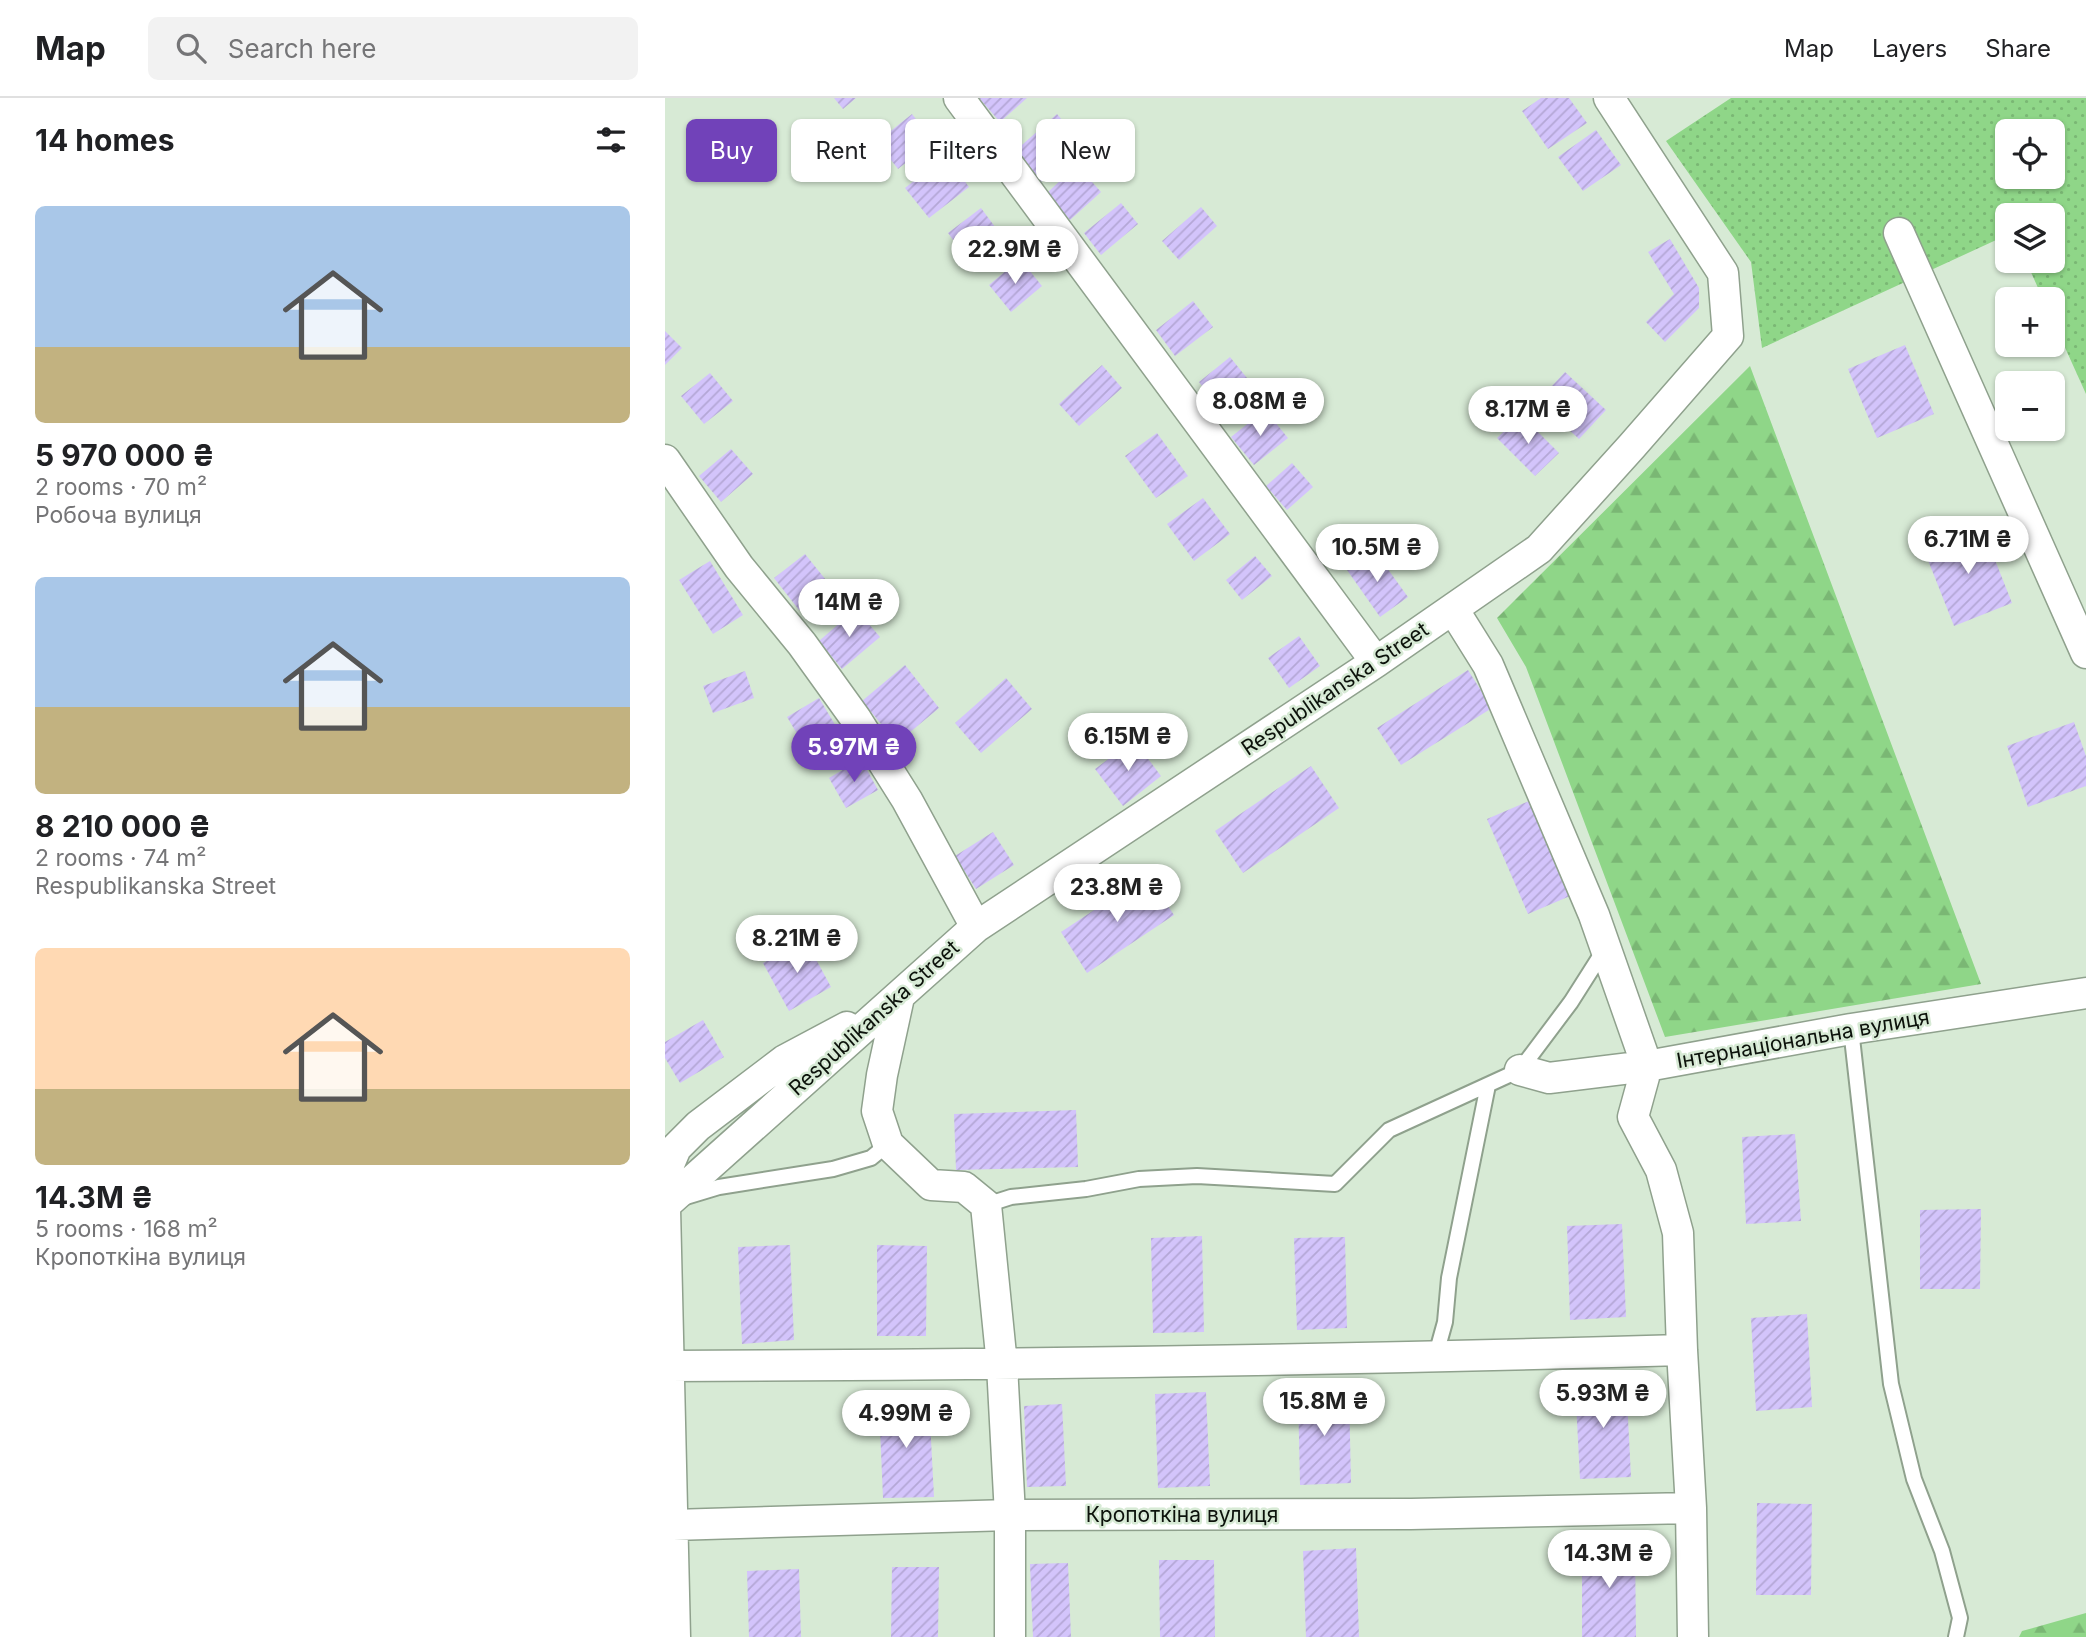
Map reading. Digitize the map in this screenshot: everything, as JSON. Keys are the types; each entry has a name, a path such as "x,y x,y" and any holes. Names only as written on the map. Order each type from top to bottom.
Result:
{"street":[{"path":"959,98 1376,662"},
{"name":"Respublikanska Street","path":"665,1206 977,928 1376,662 1539,549 1728,336 1723,273 1609,98"},
{"path":"1899,233 2086,653"},
{"path":"665,460 739,567 802,644 856,719 907,800 977,928"},
{"path":"1453,609 1487,665 1594,915 1647,1066 1633,1116 1661,1170 1678,1233 1691,1508 1693,1637"},
{"name":"Інтернаціональна вулиця","path":"1520,1070 1549,1078 1647,1066 1851,1029 2086,993"},
{"path":"899,997 877,1111 888,1144 931,1185 964,1187 986,1205 1002,1364 1010,1515 1010,1637"},
{"path":"665,1174 676,1149 698,1126 734,1098 785,1060 837,1034 899,997"},
{"path":"665,1206 675,1637"},
{"path":"669,1366 1435,1358 1682,1350"},
{"name":"Кропоткіна вулиця","path":"673,1525 1010,1515 1411,1514 1691,1508"}],"lane":[{"path":"986,1205 1011,1197 1162,1178 1197,1176 1335,1184 1389,1130 1520,1070 1571,1002 1605,947"},
{"path":"1851,1029 1891,1384 1914,1479 1942,1551 1960,1618 1956,1637"},
{"path":"1435,1358 1445,1322 1449,1278 1488,1085"},
{"path":"665,1206 710,1189 833,1169 871,1158 888,1144"}],"green space":[{"path":"1731,98 2086,98 2086,394 2065,348 2065,287 2038,287 2031,273 2065,273 2065,203 1995,203 1995,241 1762,348 1751,262 1666,141"},
{"path":"1750,366 1981,984 1665,1037 1526,667 1497,618"},
{"path":"2086,1613 2086,1637 2019,1637 2022,1631"}],"building":[{"path":"834,98 856,98 843,109"},
{"path":"979,98 1027,98 1003,119 997,119"},
{"path":"1541,98 1569,98 1587,123 1548,149 1522,111"},
{"path":"905,120 905,163 898,169 891,160 891,131"},
{"path":"1596,130 1621,165 1583,191 1558,157"},
{"path":"1036,133 1036,176 1022,161 1022,145"},
{"path":"913,182 965,182 969,187 929,218 905,188"},
{"path":"1059,182 1092,182 1101,192 1070,220 1047,193"},
{"path":"1121,203 1138,224 1101,255 1084,233"},
{"path":"1201,207 1217,226 1179,260 1162,241"},
{"path":"981,208 1001,235 968,260 948,233"},
{"path":"1670,239 1699,288 1699,308 1665,342 1646,322 1674,294 1648,252"},
{"path":"1020,259 1042,286 1011,312 989,285"},
{"path":"1193,301 1213,327 1175,356 1156,330"},
{"path":"665,331 682,348 665,365"},
{"path":"1905,345 1934,414 1877,438 1848,369"},
{"path":"1230,357 1251,383 1219,408 1199,382"},
{"path":"1102,365 1122,388 1079,426 1059,404"},
{"path":"1565,372 1606,410 1579,439 1538,401"},
{"path":"710,373 733,401 704,424 681,396"},
{"path":"1265,410 1288,438 1254,465 1231,437"},
{"path":"1521,415 1559,453 1535,476 1497,438"},
{"path":"1157,433 1188,476 1156,498 1125,456"},
{"path":"731,449 753,474 721,502 699,476"},
{"path":"1292,463 1313,487 1287,510 1266,486"},
{"path":"1203,498 1230,534 1194,561 1167,524"},
{"path":"1982,527 2012,603 1954,626 1924,550"},
{"path":"1374,550 1408,597 1380,617 1347,570"},
{"path":"805,554 830,585 799,610 774,578"},
{"path":"1255,556 1272,576 1242,600 1226,580"},
{"path":"710,561 743,615 713,634 679,580"},
{"path":"856,609 880,637 842,669 819,641"},
{"path":"1299,636 1320,666 1289,688 1268,658"},
{"path":"905,665 939,708 897,743 862,701"},
{"path":"1468,670 1492,708 1401,765 1377,728"},
{"path":"745,671 754,698 713,713 703,686"},
{"path":"1006,678 1032,709 981,753 955,723"},
{"path":"819,698 837,728 805,747 787,717"},
{"path":"2074,722 2086,756 2086,786 2028,807 2007,746"},
{"path":"1134,740 1161,776 1123,806 1095,769"},
{"path":"861,759 878,790 846,808 829,778"},
{"path":"1311,766 1339,808 1243,873 1215,831"},
{"path":"1529,801 1570,896 1528,914 1487,819"},
{"path":"993,832 1014,865 976,889 955,856"},
{"path":"1147,875 1174,915 1087,973 1061,932"},
{"path":"805,939 831,987 789,1011 763,963"},
{"path":"703,1020 724,1057 680,1083 665,1058 665,1042"},
{"path":"1076,1110 1078,1167 956,1170 954,1114"},
{"path":"1795,1134 1801,1221 1746,1224 1742,1137"},
{"path":"1981,1209 1980,1289 1920,1289 1920,1210"},
{"path":"1622,1224 1626,1317 1570,1320 1567,1226"},
{"path":"1202,1236 1204,1332 1153,1333 1151,1238"},
{"path":"1345,1237 1347,1328 1297,1330 1294,1238"},
{"path":"790,1245 794,1340 742,1344 738,1247"},
{"path":"877,1245 927,1246 926,1336 877,1336"},
{"path":"1807,1314 1812,1407 1756,1411 1751,1318"},
{"path":"1626,1380 1631,1477 1580,1479 1575,1383"},
{"path":"1349,1391 1351,1483 1300,1485 1298,1392"},
{"path":"1206,1392 1210,1486 1158,1488 1155,1394"},
{"path":"929,1401 934,1497 883,1498 879,1405"},
{"path":"1062,1404 1066,1486 1027,1487 1024,1406"},
{"path":"1757,1503 1812,1504 1811,1595 1756,1595"},
{"path":"1582,1542 1635,1543 1636,1637 1582,1637"},
{"path":"1356,1548 1359,1637 1306,1637 1303,1551"},
{"path":"1159,1560 1214,1560 1215,1637 1160,1637"},
{"path":"1068,1563 1071,1637 1033,1637 1030,1564"},
{"path":"892,1567 939,1567 938,1637 891,1637"},
{"path":"799,1569 801,1637 749,1637 747,1571"}]}
